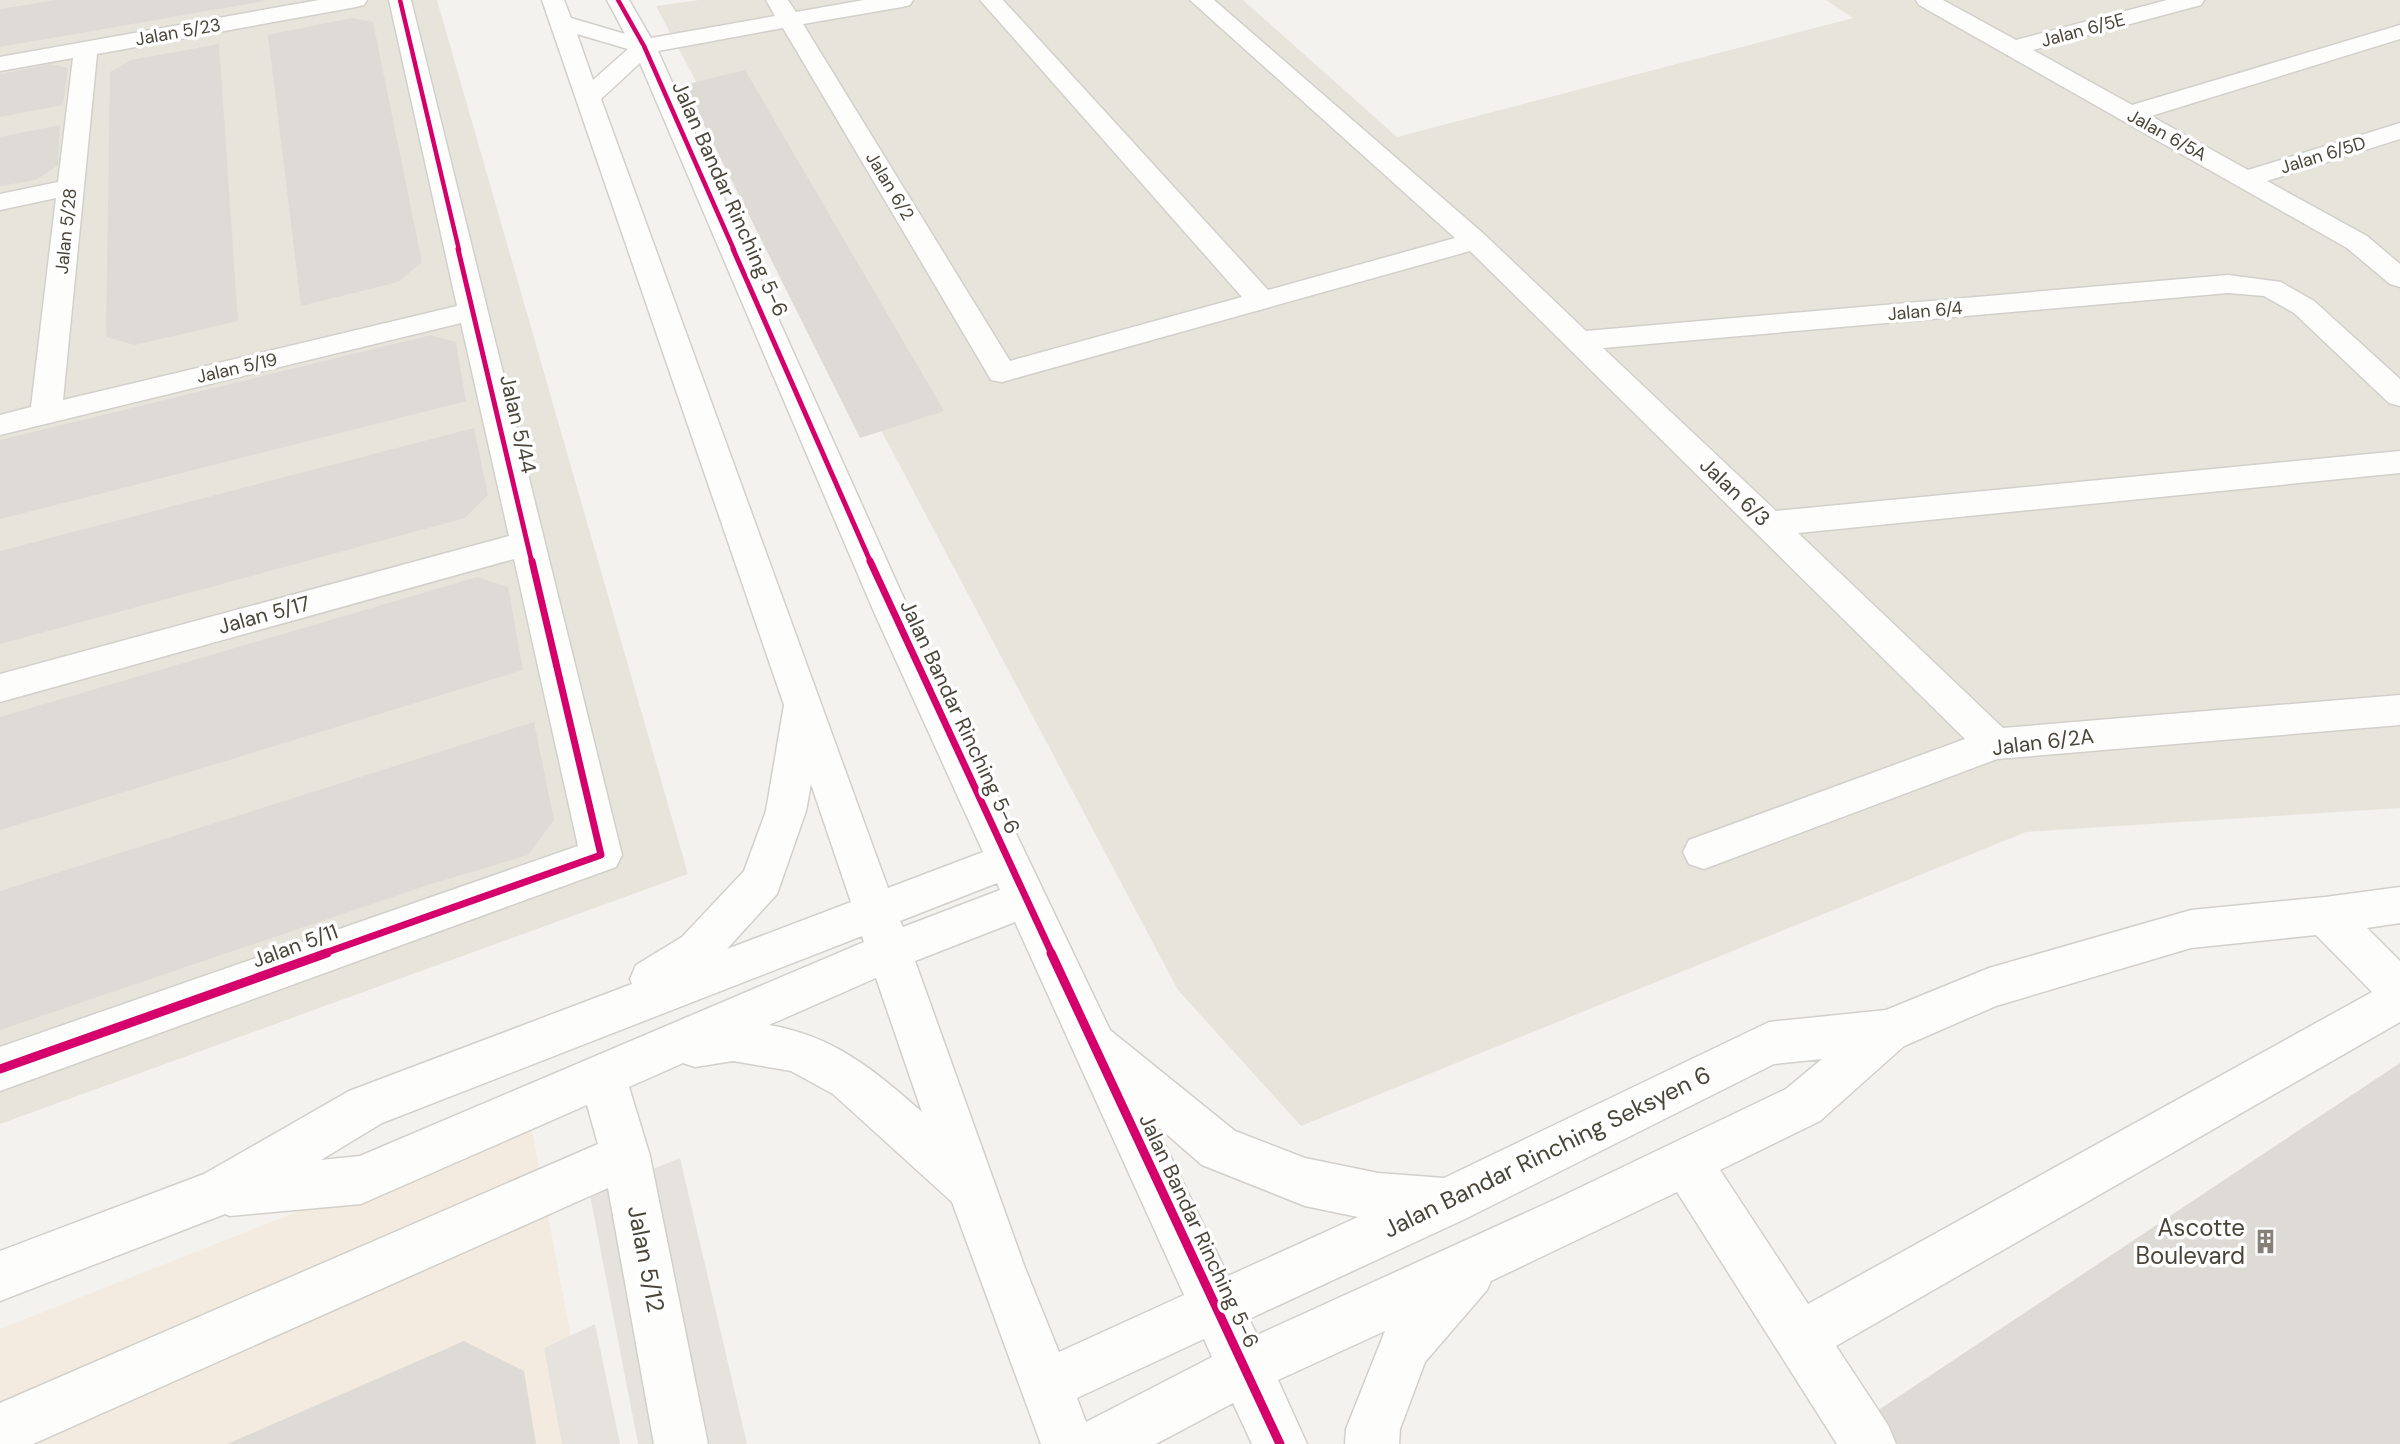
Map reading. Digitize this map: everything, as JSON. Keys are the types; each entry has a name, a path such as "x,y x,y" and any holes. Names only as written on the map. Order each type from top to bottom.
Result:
{"street":[{"name":"Jalan 5/23","path":"0,64 356,0"},
{"name":"Jalan 5/44","path":"400,0 601,855"},
{"path":"553,0 802,698 1000,1268 1068,1444"},
{"path":"660,83 686,55 725,32 784,10 902,0"},
{"path":"991,0 1261,300 1475,241"},
{"name":"Jalan 6/3","path":"1201,0 1475,241 1995,744"},
{"name":"Jalan 6/5A","path":"1927,0 2357,242 2400,278"},
{"name":"Jalan 6/5E","path":"2014,48 2193,0"},
{"path":"622,8 672,28 725,32"},
{"name":"Jalan Bandar Rinching 5-6","path":"622,8 644,46 892,612 1280,1444"},
{"name":"Jalan 6/2","path":"784,10 1002,373 1261,300"},
{"path":"563,23 644,46 725,32"},
{"path":"2130,114 2400,32"},
{"path":"589,97 644,46"},
{"name":"Jalan 5/28","path":"46,414 86,49"},
{"name":"Jalan 6/5D","path":"2245,179 2400,131"},
{"path":"0,202 71,187"},
{"name":"Jalan 6/4","path":"1579,341 2215,286 2271,288 2304,307 2400,396"},
{"name":"Jalan 5/19","path":"0,425 473,311"},
{"path":"1767,524 2400,462"},
{"name":"Jalan 5/17","path":"0,688 527,543"},
{"path":"573,1028 696,951 762,881 786,811 797,755 802,698"},
{"name":"Jalan 6/2A","path":"1703,852 1995,744 2400,710"},
{"name":"Jalan 5/11","path":"0,1069 601,855"},
{"path":"218,1194 361,1180 656,1052 1007,860"},
{"path":"0,1276 218,1194 366,1107 573,1028 881,931 1025,899"},
{"name":"Jalan Bandar Rinching Seksyen 6","path":"1045,1385 1448,1202 1769,1043 1888,1031 1989,988 2191,929 2325,916 2400,905"},
{"path":"2325,916 2400,990"},
{"path":"1802,1336 2400,999"},
{"name":"Jalan Bandar Rinching Seksyen 6","path":"1100,1444 1245,1368 1477,1262 1803,1105 1888,1031"},
{"path":"1090,1038 1219,1148 1306,1182 1378,1197 1448,1202"},
{"path":"656,1052 733,1040 798,1051 849,1079 975,1190"},
{"name":"Jalan 5/12","path":"602,1076 626,1156 681,1444"},
{"path":"0,1431 626,1156"},
{"path":"1687,1163 1802,1336 1869,1444"},
{"path":"1373,1444 1373,1429 1405,1345 1477,1262"}],"shaded area":[{"path":"0,0 437,0 688,874 0,1124"},
{"path":"699,0 1243,0 1397,137 1853,18 1826,0 2400,0 2400,808 2026,832 1301,1126 1178,990 656,6"},
{"path":"530,1120 591,1444 0,1444 0,1329"},
{"path":"680,1158 747,1444 638,1444 590,1195"},
{"path":"595,1324 620,1444 562,1444 544,1348"}],"building":[{"path":"55,0 264,1 0,47 0,9"},
{"path":"352,18 373,22 422,262 398,282 301,306 268,35"},
{"path":"219,44 238,321 135,345 106,337 110,72 131,60"},
{"path":"50,64 68,68 63,105 0,117 0,74"},
{"path":"745,70 944,411 860,438 684,85"},
{"path":"60,125 58,165 36,180 0,186 0,137"},
{"path":"431,335 456,342 466,401 0,519 0,440"},
{"path":"474,428 488,495 465,518 0,644 0,551"},
{"path":"477,577 508,587 523,670 0,830 0,717"},
{"path":"534,722 554,820 528,855 431,884 0,1030 0,891"},
{"name":"Ascotte Boulevard","path":"2400,1063 2400,1444 1879,1444 1862,1421"},
{"path":"464,1341 524,1371 536,1444 227,1444"}],"cycle path":[{"path":"0,1069 601,855 400,0"},
{"path":"618,0 644,46 892,612 1280,1444"}],"place":[{"name":"Ascotte Boulevard","path":"2265,1242"}]}
